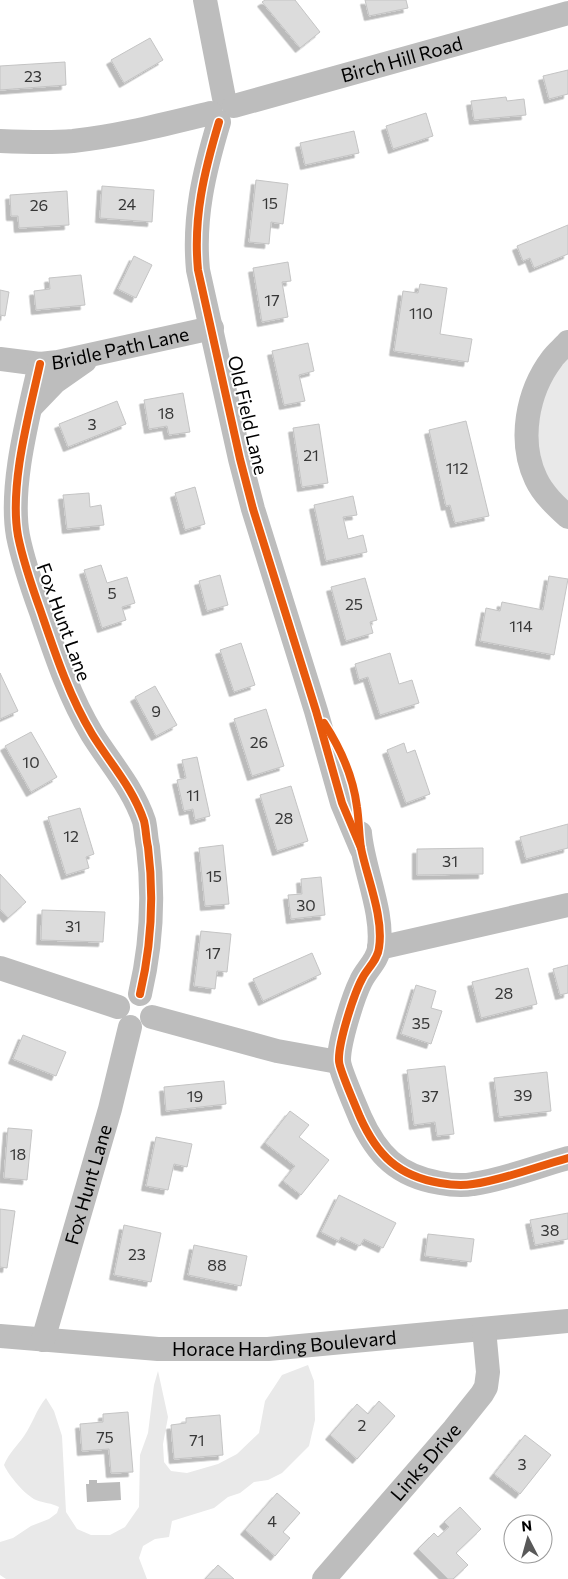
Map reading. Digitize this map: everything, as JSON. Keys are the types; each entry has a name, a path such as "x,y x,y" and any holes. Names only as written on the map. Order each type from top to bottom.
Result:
{"street":[{"name":"Old Field Lane","path":"205,0 222,110 205,168 197,215 198,270 253,509 316,711 342,804 361,848 376,910 380,948"},
{"name":"Birch Hill Road","path":"0,141 42,142 94,138 133,132 222,110 568,13"},
{"name":"Bridle Path Lane","path":"0,359 40,364 97,354 212,328"},
{"path":"568,342 553,358 544,372 533,396 526,429 528,452 536,479 553,504 568,517"},
{"path":"30,408 55,382 97,354"},
{"name":"Fox Hunt Lane","path":"40,364 18,476 16,498 18,535 59,666 92,733 134,796 144,823 150,865 151,905 140,994"},
{"path":"568,905 380,948 358,988 345,1026 338,1062 363,1124 379,1150 389,1162 418,1179 447,1184 472,1184 568,1158"},
{"path":"0,968 124,1017 140,1027 145,1025 152,1016 152,1005 149,1000 140,994 134,993 124,997 124,1017"},
{"path":"152,1016 277,1051 338,1062"},
{"name":"Fox Hunt Lane","path":"43,1340 110,1109 124,1017"},
{"name":"Horace Harding Boulevard","path":"0,1336 158,1349 268,1349 568,1321"},
{"name":"Links Drive","path":"324,1579 482,1394 486,1387 488,1372 484,1329"}],"shaded area":[{"path":"568,342 568,517 536,479 533,396"},
{"path":"308,1365 314,1381 315,1420 309,1446 282,1473 268,1480 254,1482 240,1493 228,1497 214,1508 172,1521 169,1537 155,1539 143,1546 139,1558 147,1579 6,1579 0,1575 0,1542 13,1538 31,1526 49,1519 57,1513 59,1507 32,1498 18,1485 4,1465 46,1398 54,1411 62,1436 66,1512 77,1529 91,1535 110,1535 125,1527 139,1507 140,1455 148,1433 154,1385 158,1371 168,1417 163,1444 164,1462 171,1471 187,1473 218,1464 237,1454 259,1433 265,1401 282,1375"},
{"path":"89,1480 97,1480 97,1483 120,1482 121,1500 87,1502 86,1484 89,1484"}],"building":[{"path":"265,0 295,0 320,32 300,48 262,2"},
{"path":"365,0 406,0 408,8 369,16"},
{"path":"150,38 163,60 124,83 111,60"},
{"path":"65,62 66,85 0,90 0,66"},
{"path":"568,70 568,94 549,99 543,76"},
{"path":"506,97 507,101 524,99 526,115 474,120 471,101"},
{"path":"426,113 433,136 393,149 386,126"},
{"path":"354,131 359,153 305,165 300,143"},
{"path":"256,180 288,184 283,224 271,222 269,244 249,242"},
{"path":"102,186 154,190 152,222 100,218"},
{"path":"67,191 69,225 19,228 18,216 11,216 10,195"},
{"path":"568,225 568,254 534,268 530,258 523,261 517,246"},
{"path":"134,256 152,265 136,298 118,289"},
{"path":"288,262 291,281 282,282 288,317 262,322 253,268"},
{"path":"81,275 85,305 36,310 34,291 50,289 49,278"},
{"path":"420,284 447,288 440,334 472,339 468,362 394,351 403,291 418,293"},
{"path":"0,290 9,292 5,316 0,315"},
{"path":"308,343 314,371 299,375 305,401 284,405 272,351"},
{"path":"183,393 190,432 169,435 167,426 149,429 144,400"},
{"path":"117,401 126,424 68,447 59,424"},
{"path":"466,421 489,516 455,523 450,505 446,506 429,430"},
{"path":"319,424 328,483 302,487 293,428"},
{"path":"195,487 205,524 185,530 175,493"},
{"path":"89,493 90,507 101,505 104,525 67,529 63,495"},
{"path":"353,496 357,515 343,517 348,539 363,535 367,552 326,561 314,505"},
{"path":"101,565 107,583 127,577 135,603 122,607 126,620 102,628 84,570"},
{"path":"220,575 228,605 207,611 199,581"},
{"path":"549,576 568,579 554,655 480,641 486,608 500,611 502,602 543,610"},
{"path":"365,578 377,620 370,622 373,633 346,641 331,587"},
{"path":"241,643 255,685 234,692 220,650"},
{"path":"390,653 399,684 412,680 419,703 380,715 368,677 359,680 355,664"},
{"path":"0,673 18,711 0,719"},
{"path":"155,686 177,725 156,736 135,697"},
{"path":"266,709 284,766 252,776 234,719"},
{"path":"31,732 57,777 31,792 5,746"},
{"path":"404,743 407,753 415,750 430,794 406,803 387,750"},
{"path":"197,757 210,816 195,820 193,809 184,811 177,780 186,778 182,760"},
{"path":"291,786 308,841 277,851 260,795"},
{"path":"80,808 94,854 86,857 89,868 66,875 48,817"},
{"path":"568,824 568,848 526,859 520,837"},
{"path":"223,845 229,904 205,906 199,848"},
{"path":"483,848 483,874 417,875 417,849"},
{"path":"0,874 26,902 8,918 0,909"},
{"path":"321,877 325,915 291,919 288,895 302,894 301,879"},
{"path":"42,910 105,912 103,942 41,940"},
{"path":"201,931 231,934 227,972 217,971 215,989 194,986"},
{"path":"312,953 321,974 263,1001 253,979"},
{"path":"568,965 568,993 560,995 553,969"},
{"path":"528,968 537,1004 481,1018 472,982"},
{"path":"416,985 436,991 431,1008 442,1011 431,1044 401,1034"},
{"path":"23,1035 66,1052 56,1076 13,1059"},
{"path":"445,1066 454,1134 437,1136 435,1122 414,1125 407,1070"},
{"path":"547,1072 551,1111 499,1117 494,1078"},
{"path":"224,1081 226,1104 166,1111 164,1087"},
{"path":"290,1111 309,1125 299,1137 329,1160 301,1195 283,1181 295,1166 265,1143"},
{"path":"8,1128 32,1130 27,1180 4,1178"},
{"path":"156,1137 192,1144 187,1167 174,1164 168,1190 146,1186"},
{"path":"339,1195 396,1223 383,1248 364,1239 360,1246 341,1237 339,1241 321,1232"},
{"path":"0,1209 15,1211 7,1268 0,1267"},
{"path":"568,1213 568,1239 535,1245 530,1220"},
{"path":"124,1225 161,1233 151,1282 114,1275"},
{"path":"428,1234 474,1239 471,1262 425,1256"},
{"path":"194,1245 247,1256 241,1286 188,1275"},
{"path":"379,1401 395,1416 357,1459 330,1435 357,1404 368,1414"},
{"path":"128,1412 133,1472 111,1473 109,1449 82,1451 80,1424 103,1422 103,1414"},
{"path":"220,1415 223,1455 174,1459 171,1425 186,1423 186,1418"},
{"path":"525,1435 551,1455 520,1494 494,1474"},
{"path":"277,1493 300,1513 283,1532 290,1538 275,1556 245,1530"},
{"path":"460,1507 481,1529 456,1553 468,1565 453,1579 448,1579 418,1549 434,1533 438,1537 449,1527 444,1522"},
{"path":"218,1565 234,1579 205,1579"}],"cycle path":[{"path":"219,122 204,177 198,214 198,270 253,509 316,711 342,803 361,848"},
{"path":"40,364 18,473 16,495 18,536 31,584 69,690 92,734 134,798 144,821 150,865 151,902 147,958 140,994"},
{"path":"324,723 341,753 353,784 361,848 379,924 378,952 355,994 339,1053 342,1072 367,1130 382,1153 401,1169 425,1180 448,1184 465,1185 484,1182 568,1158"}]}
